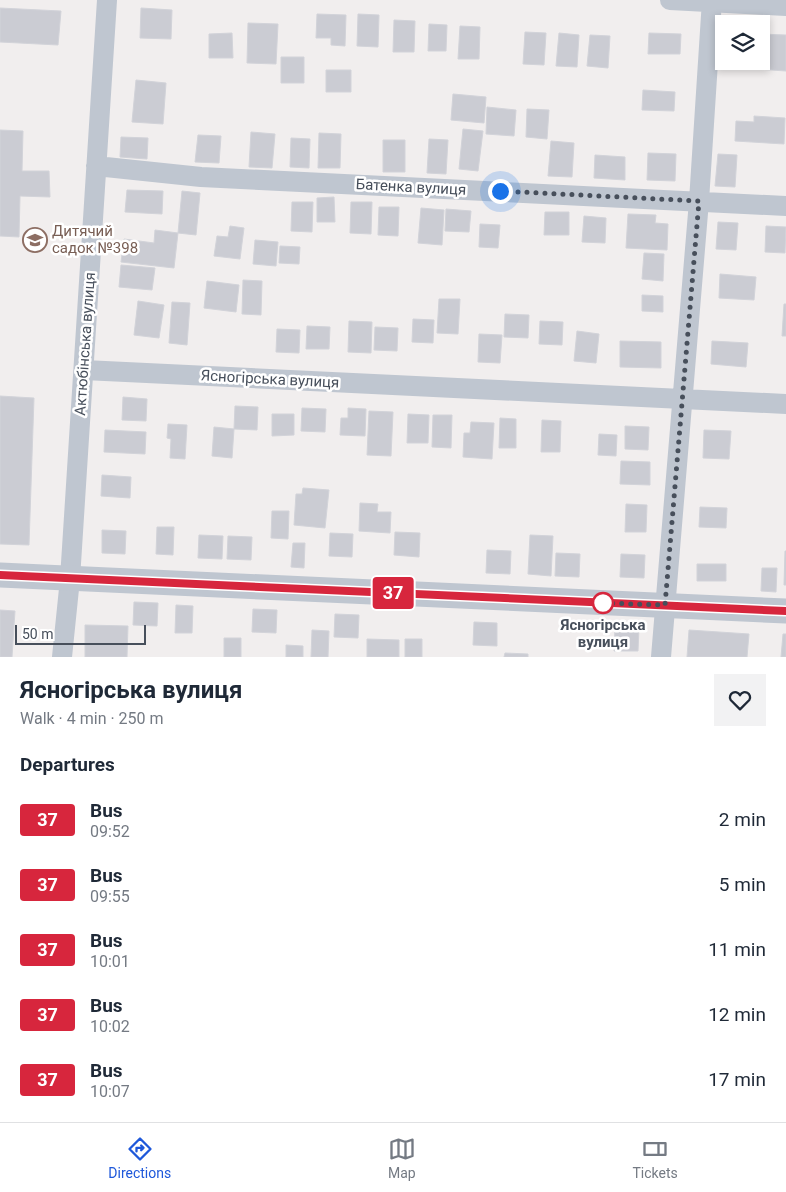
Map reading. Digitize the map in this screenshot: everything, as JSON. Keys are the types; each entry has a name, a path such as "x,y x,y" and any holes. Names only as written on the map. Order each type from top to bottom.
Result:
{"street":[{"name":"Актюбінська вулиця","path":"62,657 70,579 107,0"},
{"path":"670,0 786,6"},
{"path":"661,657 699,201 712,1"},
{"name":"Батенка вулиця","path":"96,166 201,177 786,206"},
{"name":"Ясногірська вулиця","path":"84,370 786,404"},
{"path":"0,575 786,611"}],"building":[{"path":"0,8 61,11 58,45 0,42"},
{"path":"141,8 172,10 171,39 140,38"},
{"path":"317,14 346,15 345,46 331,45 331,38 316,38"},
{"path":"358,14 379,15 378,47 357,46"},
{"path":"394,20 415,21 414,52 393,52"},
{"path":"248,23 278,24 276,64 247,63"},
{"path":"429,24 447,25 446,51 428,51"},
{"path":"460,26 480,27 479,59 458,59"},
{"path":"525,32 546,33 544,65 523,64"},
{"path":"232,33 233,58 209,58 209,34"},
{"path":"559,33 579,35 577,67 556,66"},
{"path":"649,33 681,34 680,54 648,54"},
{"path":"770,34 786,35 786,71 770,70"},
{"path":"590,35 610,36 608,68 587,66"},
{"path":"281,57 304,57 304,83 281,83"},
{"path":"326,70 351,70 351,92 326,92"},
{"path":"136,80 166,83 163,124 132,122"},
{"path":"643,90 675,92 674,111 642,110"},
{"path":"453,94 486,97 484,123 451,120"},
{"path":"487,107 516,110 514,136 486,134"},
{"path":"527,109 549,110 547,139 526,137"},
{"path":"754,116 785,118 784,144 735,141 736,121 754,122"},
{"path":"463,129 483,131 478,171 459,169"},
{"path":"0,130 23,131 22,171 49,171 50,197 20,196 19,237 0,236"},
{"path":"251,132 275,134 272,168 249,167"},
{"path":"319,133 341,134 340,168 318,168"},
{"path":"198,135 221,136 219,163 195,162"},
{"path":"121,137 148,138 147,159 120,157"},
{"path":"291,138 310,139 309,168 290,167"},
{"path":"429,139 448,140 446,174 427,173"},
{"path":"383,140 405,140 405,172 383,172"},
{"path":"551,141 574,143 572,177 548,176"},
{"path":"648,153 676,154 675,181 647,180"},
{"path":"718,154 737,155 735,187 715,186"},
{"path":"595,155 625,157 625,180 594,178"},
{"path":"127,190 163,191 162,214 125,212"},
{"path":"182,191 200,193 196,235 178,233"},
{"path":"334,197 335,222 317,222 317,198"},
{"path":"292,202 313,202 312,232 291,231"},
{"path":"351,202 372,202 371,234 350,233"},
{"path":"379,207 399,207 398,236 378,235"},
{"path":"421,208 444,210 442,245 418,243"},
{"path":"446,209 471,211 469,232 445,231"},
{"path":"545,212 569,212 569,235 544,235"},
{"path":"628,214 656,215 655,223 668,224 667,250 626,248"},
{"path":"584,216 606,218 605,243 582,242"},
{"path":"718,222 738,223 736,250 716,249"},
{"path":"480,224 500,225 498,248 479,247"},
{"path":"230,226 244,228 240,259 214,256 217,236 228,237"},
{"path":"766,226 786,227 785,253 765,252"},
{"path":"155,230 178,233 174,268 121,262 124,239 154,243"},
{"path":"255,240 278,242 276,266 253,264"},
{"path":"280,246 300,247 299,264 279,263"},
{"path":"644,253 664,254 663,281 642,279"},
{"path":"121,265 155,268 152,290 119,287"},
{"path":"720,274 756,277 754,300 719,298"},
{"path":"243,280 262,281 261,315 242,314"},
{"path":"207,281 239,285 236,312 204,308"},
{"path":"642,295 663,296 663,312 642,311"},
{"path":"439,299 460,299 458,334 437,333"},
{"path":"138,301 164,305 159,338 134,335"},
{"path":"172,302 190,303 187,345 169,343"},
{"path":"784,304 786,304 786,336 782,336"},
{"path":"505,314 529,315 528,338 504,337"},
{"path":"413,319 434,320 433,343 412,342"},
{"path":"349,321 372,322 371,353 348,352"},
{"path":"540,321 563,322 562,345 539,344"},
{"path":"307,326 330,327 329,349 306,349"},
{"path":"375,327 398,328 397,351 374,350"},
{"path":"277,329 300,330 299,353 276,352"},
{"path":"577,331 599,334 596,363 574,361"},
{"path":"479,334 502,335 500,363 478,362"},
{"path":"620,341 661,342 661,368 620,367"},
{"path":"712,341 748,343 746,367 711,364"},
{"path":"0,396 34,398 29,545 0,544"},
{"path":"123,397 147,399 146,421 122,420"},
{"path":"235,406 258,407 257,430 234,429"},
{"path":"302,408 326,409 325,432 301,431"},
{"path":"348,408 366,409 365,436 340,435 341,418 348,418"},
{"path":"369,411 393,412 391,456 367,455"},
{"path":"272,414 294,414 294,435 272,436"},
{"path":"408,414 429,415 428,443 407,443"},
{"path":"433,415 452,415 451,448 432,447"},
{"path":"500,418 516,419 516,448 499,448"},
{"path":"542,420 561,421 560,452 541,452"},
{"path":"471,422 494,423 492,459 463,457 464,433 470,433"},
{"path":"168,424 187,425 185,459 170,458 171,439 167,438"},
{"path":"625,426 649,427 648,450 625,449"},
{"path":"214,427 234,429 232,458 212,456"},
{"path":"105,430 146,432 145,454 104,452"},
{"path":"704,430 731,431 729,459 703,458"},
{"path":"599,434 617,435 616,456 598,455"},
{"path":"621,461 650,462 650,485 620,484"},
{"path":"102,475 131,477 130,498 101,496"},
{"path":"303,488 329,490 325,528 294,525 296,494 302,494"},
{"path":"360,503 378,504 377,512 391,512 390,533 359,531"},
{"path":"626,504 647,505 646,532 625,532"},
{"path":"700,507 727,508 726,528 699,527"},
{"path":"272,511 289,511 288,539 271,538"},
{"path":"157,527 174,527 173,555 156,554"},
{"path":"102,530 126,531 125,554 102,553"},
{"path":"395,532 420,533 419,557 394,555"},
{"path":"330,533 353,534 352,557 329,556"},
{"path":"199,535 223,536 222,559 198,558"},
{"path":"530,535 553,536 551,576 528,574"},
{"path":"228,536 252,537 251,560 227,559"},
{"path":"293,543 305,543 304,568 291,567"},
{"path":"487,550 511,551 510,574 486,573"},
{"path":"785,551 786,585 784,585"},
{"path":"556,553 580,554 579,577 555,576"},
{"path":"621,554 645,555 644,578 620,577"},
{"path":"697,564 726,564 726,581 697,581"},
{"path":"762,568 777,568 776,592 761,591"},
{"path":"134,602 158,603 157,626 133,625"},
{"path":"176,605 193,606 192,633 175,633"},
{"path":"253,609 277,610 276,633 252,632"},
{"path":"0,610 15,611 12,657 0,657"},
{"path":"335,614 359,615 358,638 334,637"},
{"path":"474,622 497,623 497,646 473,645"},
{"path":"85,625 128,626 127,657 85,657"},
{"path":"615,628 639,628 638,651 614,651"},
{"path":"312,630 329,631 328,657 311,657"},
{"path":"689,630 749,634 747,657 687,657"},
{"path":"783,634 786,634 786,657 781,657"},
{"path":"224,638 241,638 241,657 224,657"},
{"path":"367,639 399,640 399,657 367,657"},
{"path":"405,639 422,639 422,657 405,657"},
{"path":"286,645 303,646 303,657 286,657"},
{"path":"505,653 528,654 528,657 504,657"}],"bus line":[{"name":"37","path":"0,575 786,611"}],"place":[{"name":"Дитячий садок №398","path":"35,240"},
{"name":"Ясногірська вулиця","path":"603,603"}],"route":[{"path":"500,191 699,201 665,605 603,603"}]}
